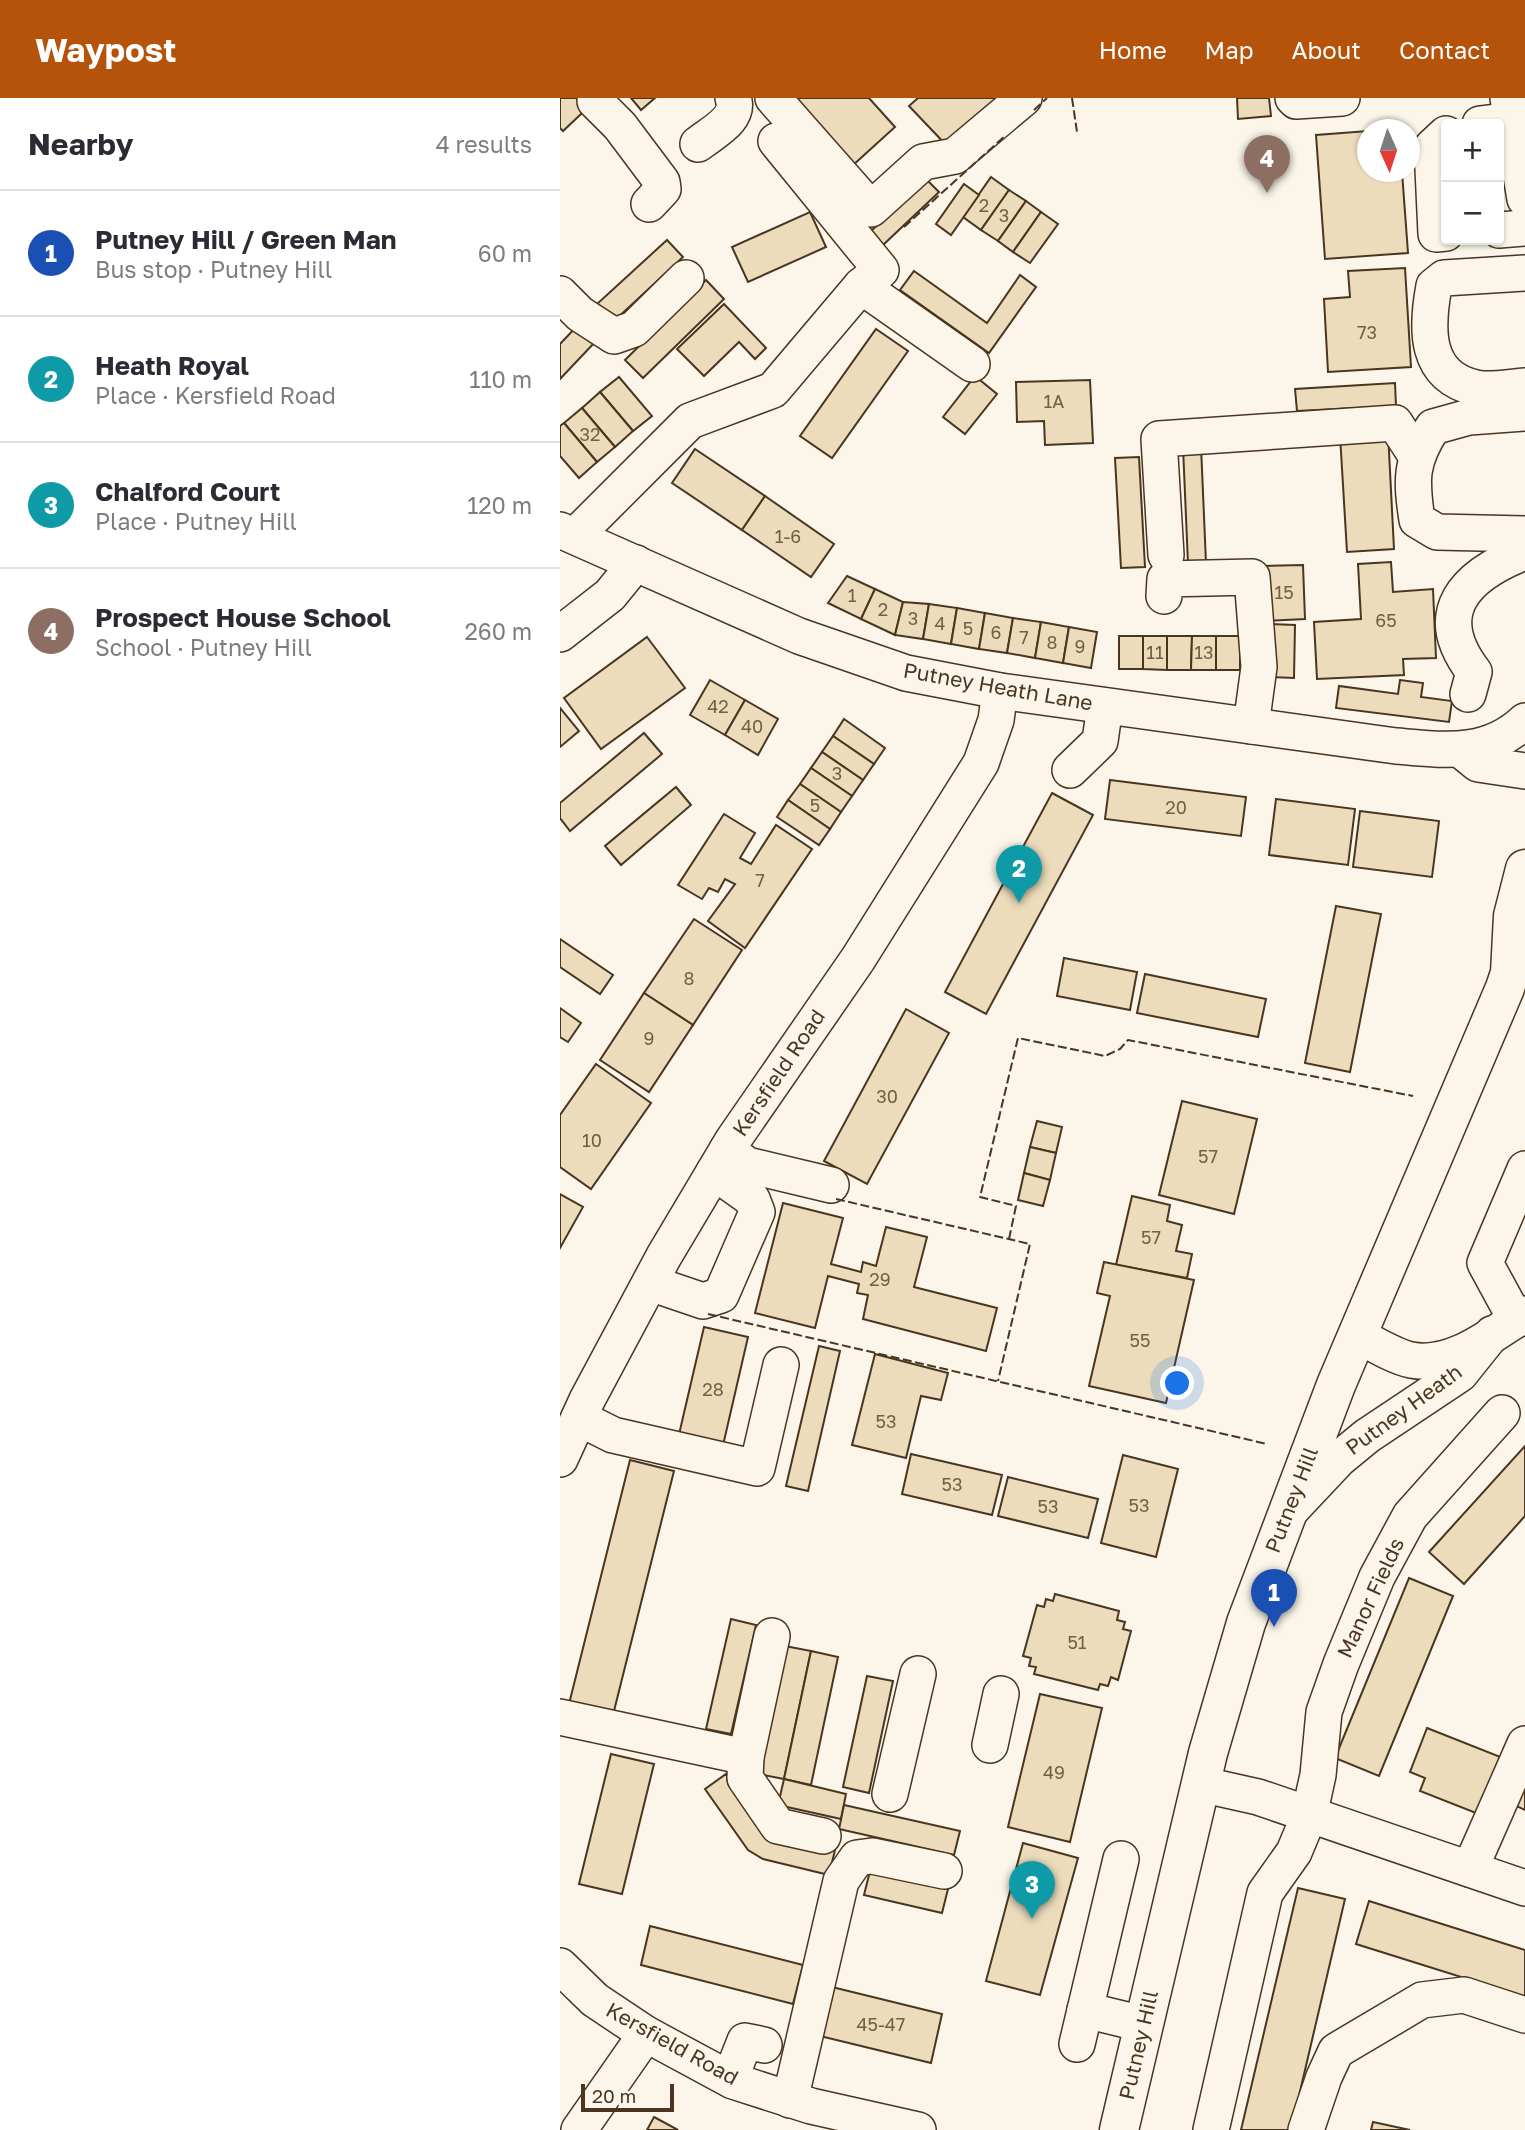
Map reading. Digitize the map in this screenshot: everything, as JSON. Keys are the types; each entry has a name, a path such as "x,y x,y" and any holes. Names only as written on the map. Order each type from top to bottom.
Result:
{"main road":[{"name":"Putney Hill","path":"1119,2130 1200,1784 1227,1682 1286,1515 1356,1335 1385,1276 1518,965 1513,916 1525,869"}],"street":[{"path":"698,144 733,116 736,107 733,98"},
{"path":"773,98 871,209 923,162 955,156 1024,98"},
{"path":"1293,98 1296,101 1342,98"},
{"path":"595,102 620,126 662,182 663,190 649,204"},
{"path":"1500,114 1525,190 1525,199"},
{"path":"1441,139 1432,147 1436,234 1441,234"},
{"path":"776,141 871,278 972,364"},
{"path":"1504,230 1525,228"},
{"path":"1525,273 1444,278 1434,286 1430,306 1433,357 1442,373 1477,389 1525,386"},
{"path":"561,310 580,314 614,336 634,329 686,278"},
{"path":"567,533 690,421 773,390 871,278"},
{"path":"1525,413 1469,417 1433,427 1415,454 1413,495 1417,520 1437,532 1525,534"},
{"path":"1167,555 1159,439 1395,423 1415,454"},
{"name":"Putney Heath Lane","path":"567,533 799,636 906,673 1000,691 1396,746 1462,751 1514,731 1525,721"},
{"path":"1468,694 1474,672 1455,640 1452,617 1460,595 1474,580 1504,560 1525,552"},
{"path":"560,634 610,594 636,563"},
{"path":"1164,596 1166,579 1252,577 1259,667 1251,726"},
{"name":"Kersfield Road","path":"560,1458 650,1283 721,1161 948,819 989,747 1000,691"},
{"path":"1070,769 1100,741 1105,706"},
{"name":"Putney Heath Lane","path":"1462,751 1478,764 1525,772"},
{"path":"721,1161 831,1185"},
{"path":"650,1283 703,1301 721,1294 757,1212 752,1199 721,1161"},
{"path":"1511,1323 1485,1263 1525,1169"},
{"name":"Putney Heath","path":"1356,1335 1410,1360 1426,1360 1458,1354 1511,1323"},
{"name":"Putney Heath","path":"1286,1515 1348,1451 1397,1414 1460,1374 1511,1323"},
{"path":"579,1418 614,1436 757,1468 781,1365"},
{"name":"Manor Fields","path":"1211,2130 1265,1893 1294,1852 1309,1816 1318,1775 1324,1712 1377,1577 1410,1516 1502,1413"},
{"path":"772,1636 746,1757 745,1778 778,1826 823,1836"},
{"path":"890,1794 918,1674"},
{"path":"990,1745 1001,1694"},
{"path":"561,1724 746,1757"},
{"path":"1470,1869 1525,1744"},
{"path":"1200,1784 1258,1797 1525,1888"},
{"path":"802,2112 841,1881 857,1858 872,1856 944,1871"},
{"path":"1077,2044 1121,1859"},
{"name":"Kersfield Road","path":"560,1966 594,2000 646,2034 730,2079 802,2112 918,2130"},
{"path":"1306,2130 1336,2052 1422,2000 1464,1995 1525,2015"},
{"path":"1085,2010 1143,2024"},
{"path":"579,2130 646,2034"},
{"path":"730,2079 745,2041 764,2045"}],"building":[{"path":"560,98 598,98 563,131 560,128"},
{"path":"631,98 655,98 641,110"},
{"path":"790,98 869,98 895,127 852,166"},
{"path":"918,98 1004,98 949,148 909,106"},
{"path":"1237,98 1269,98 1271,116 1238,119"},
{"path":"1357,132 1357,182 1403,182 1408,253 1325,259 1316,135"},
{"path":"991,177 1009,190 981,230 963,217"},
{"path":"926,179 939,192 883,245 870,232"},
{"path":"964,184 979,195 951,235 936,224"},
{"path":"1009,190 1026,201 998,241 981,230"},
{"path":"1026,201 1041,212 1013,252 998,241"},
{"path":"810,212 826,247 748,282 732,247"},
{"path":"1041,212 1058,224 1030,263 1013,252"},
{"path":"667,240 683,257 613,322 597,304"},
{"path":"1405,268 1411,367 1328,372 1324,299 1350,297 1348,271"},
{"path":"914,271 987,323 1020,275 1036,287 989,353 900,290"},
{"path":"706,280 724,299 643,378 625,360"},
{"path":"724,304 766,348 755,359 739,342 704,376 677,349"},
{"path":"578,325 596,341 560,379 560,344"},
{"path":"876,329 908,351 832,458 800,436"},
{"path":"975,376 997,394 965,434 943,417"},
{"path":"619,377 652,416 633,431 600,392"},
{"path":"1090,380 1093,443 1045,445 1044,421 1017,422 1016,382"},
{"path":"1395,383 1396,406 1297,411 1295,389"},
{"path":"600,392 633,431 615,447 582,408"},
{"path":"582,408 615,447 597,462 564,423"},
{"path":"564,423 597,462 579,478 560,456 560,426"},
{"path":"1388,432 1394,549 1347,552 1340,435"},
{"path":"1201,446 1206,563 1188,564 1183,447"},
{"path":"695,449 765,496 742,530 672,483"},
{"path":"1139,457 1145,567 1121,568 1115,458"},
{"path":"765,496 834,544 811,577 742,530"},
{"path":"1391,562 1393,592 1433,589 1436,658 1403,659 1404,675 1317,679 1314,622 1361,619 1358,564"},
{"path":"1303,565 1305,619 1266,621 1264,566"},
{"path":"847,576 875,589 861,619 828,603"},
{"path":"875,589 903,602 895,635 861,619"},
{"path":"903,602 929,604 923,639 895,635"},
{"path":"929,604 957,608 951,644 923,639"},
{"path":"957,608 985,613 979,649 951,644"},
{"path":"985,613 1013,618 1007,653 979,649"},
{"path":"1013,618 1041,622 1035,658 1007,653"},
{"path":"1041,622 1069,627 1063,663 1035,658"},
{"path":"1269,624 1295,625 1294,678 1268,677"},
{"path":"1069,627 1097,632 1091,668 1063,663"},
{"path":"1119,636 1143,636 1143,669 1119,669"},
{"path":"1143,636 1167,636 1167,670 1143,669"},
{"path":"1167,636 1192,636 1191,670 1167,670"},
{"path":"1192,636 1216,636 1216,670 1191,670"},
{"path":"1216,636 1240,636 1240,670 1216,670"},
{"path":"647,637 685,688 601,749 564,698"},
{"path":"710,680 745,700 725,735 690,715"},
{"path":"1400,680 1423,683 1421,697 1452,701 1449,722 1336,708 1339,686 1398,694"},
{"path":"745,700 778,719 758,755 725,735"},
{"path":"560,708 579,731 560,747"},
{"path":"844,719 885,748 874,764 833,736"},
{"path":"644,733 662,754 570,831 560,818 560,803"},
{"path":"833,736 874,764 863,780 822,752"},
{"path":"822,752 863,780 852,796 811,768"},
{"path":"811,768 852,796 841,812 800,784"},
{"path":"1110,780 1246,797 1241,836 1105,819"},
{"path":"800,784 841,812 830,829 788,800"},
{"path":"676,787 691,805 621,865 605,846"},
{"path":"1052,793 1093,815 986,1014 945,992"},
{"path":"1276,799 1355,809 1348,865 1269,855"},
{"path":"788,800 830,829 819,845 777,817"},
{"path":"1360,811 1439,821 1432,877 1353,867"},
{"path":"724,814 755,833 740,858 751,864 776,825 812,849 745,948 708,921 735,884 725,879 718,892 709,888 702,899 678,885"},
{"path":"1336,906 1381,914 1350,1072 1305,1063"},
{"path":"694,919 742,950 693,1025 644,993"},
{"path":"560,939 613,975 600,994 560,967"},
{"path":"1064,958 1137,972 1130,1010 1057,996"},
{"path":"1145,974 1266,999 1258,1037 1137,1013"},
{"path":"644,993 693,1025 649,1092 600,1060"},
{"path":"560,1008 581,1023 568,1042 560,1037"},
{"path":"906,1009 949,1033 867,1184 824,1161"},
{"path":"596,1064 651,1103 591,1189 560,1167 560,1115"},
{"path":"1182,1101 1257,1119 1234,1214 1159,1195"},
{"path":"1037,1121 1062,1127 1056,1153 1030,1147"},
{"path":"1030,1147 1056,1153 1050,1180 1024,1173"},
{"path":"1024,1173 1050,1180 1043,1206 1018,1200"},
{"path":"560,1194 583,1207 560,1248"},
{"path":"1132,1196 1170,1205 1167,1221 1182,1225 1176,1251 1192,1254 1187,1278 1116,1265"},
{"path":"783,1203 843,1218 831,1264 861,1272 863,1262 876,1266 886,1227 927,1237 914,1287 997,1308 986,1351 863,1319 868,1295 857,1293 859,1284 828,1276 815,1328 755,1313"},
{"path":"1104,1262 1194,1280 1166,1403 1089,1386 1110,1296 1097,1293"},
{"path":"704,1327 748,1337 721,1454 677,1443"},
{"path":"819,1346 840,1351 808,1491 786,1486"},
{"path":"875,1354 948,1373 941,1400 921,1396 906,1458 852,1445"},
{"path":"1525,1446 1525,1516 1464,1584 1429,1552"},
{"path":"911,1454 1002,1475 992,1515 902,1494"},
{"path":"1123,1455 1178,1469 1156,1557 1101,1543"},
{"path":"630,1460 674,1471 613,1715 569,1704"},
{"path":"1008,1477 1098,1499 1088,1538 998,1516"},
{"path":"1409,1578 1453,1596 1379,1776 1335,1758"},
{"path":"1055,1594 1119,1611 1117,1620 1125,1622 1123,1629 1131,1631 1118,1680 1111,1677 1108,1686 1100,1684 1098,1690 1034,1674 1036,1667 1029,1666 1031,1658 1023,1656 1037,1605 1044,1607 1046,1599 1053,1601"},
{"path":"731,1619 756,1625 731,1734 706,1729"},
{"path":"785,1646 811,1651 784,1779 758,1774"},
{"path":"811,1651 838,1657 811,1785 784,1779"},
{"path":"867,1676 893,1681 869,1793 843,1787"},
{"path":"1040,1694 1102,1708 1070,1842 1008,1827"},
{"path":"1427,1728 1503,1758 1481,1815 1420,1791 1425,1778 1410,1772"},
{"path":"611,1754 654,1764 622,1894 579,1884"},
{"path":"1525,1767 1525,1810 1508,1802"},
{"path":"726,1774 770,1835 835,1850 829,1875 763,1859 748,1850 705,1789"},
{"path":"784,1779 846,1794 841,1819 778,1805"},
{"path":"844,1805 960,1831 954,1855 839,1829"},
{"path":"1023,1843 1078,1858 1040,1995 986,1981"},
{"path":"870,1871 948,1889 942,1913 864,1895"},
{"path":"1298,1888 1345,1899 1291,2130 1241,2130"},
{"path":"1369,1901 1525,1950 1525,1997 1356,1944"},
{"path":"650,1926 803,1965 793,2004 641,1965"},
{"path":"832,1987 942,2014 931,2063 820,2036"},
{"path":"654,2117 678,2130 647,2130"},
{"path":"1373,2122 1410,2130 1371,2130"}],"fence":[{"path":"1034,110 1047,98"},
{"path":"1072,98 1077,132"},
{"path":"904,227 1006,135"},
{"path":"1009,1239 1016,1206 980,1197 1018,1038 1105,1056 1120,1049 1128,1040 1413,1096"},
{"path":"836,1199 1030,1244 998,1381"},
{"path":"708,1314 1267,1444"}],"place":[{"name":"Prospect House School","path":"1267,193"},
{"name":"Heath Royal","path":"1019,903"},
{"name":"Putney Hill / Green Man","path":"1274,1627"},
{"name":"Chalford Court","path":"1032,1919"}]}
